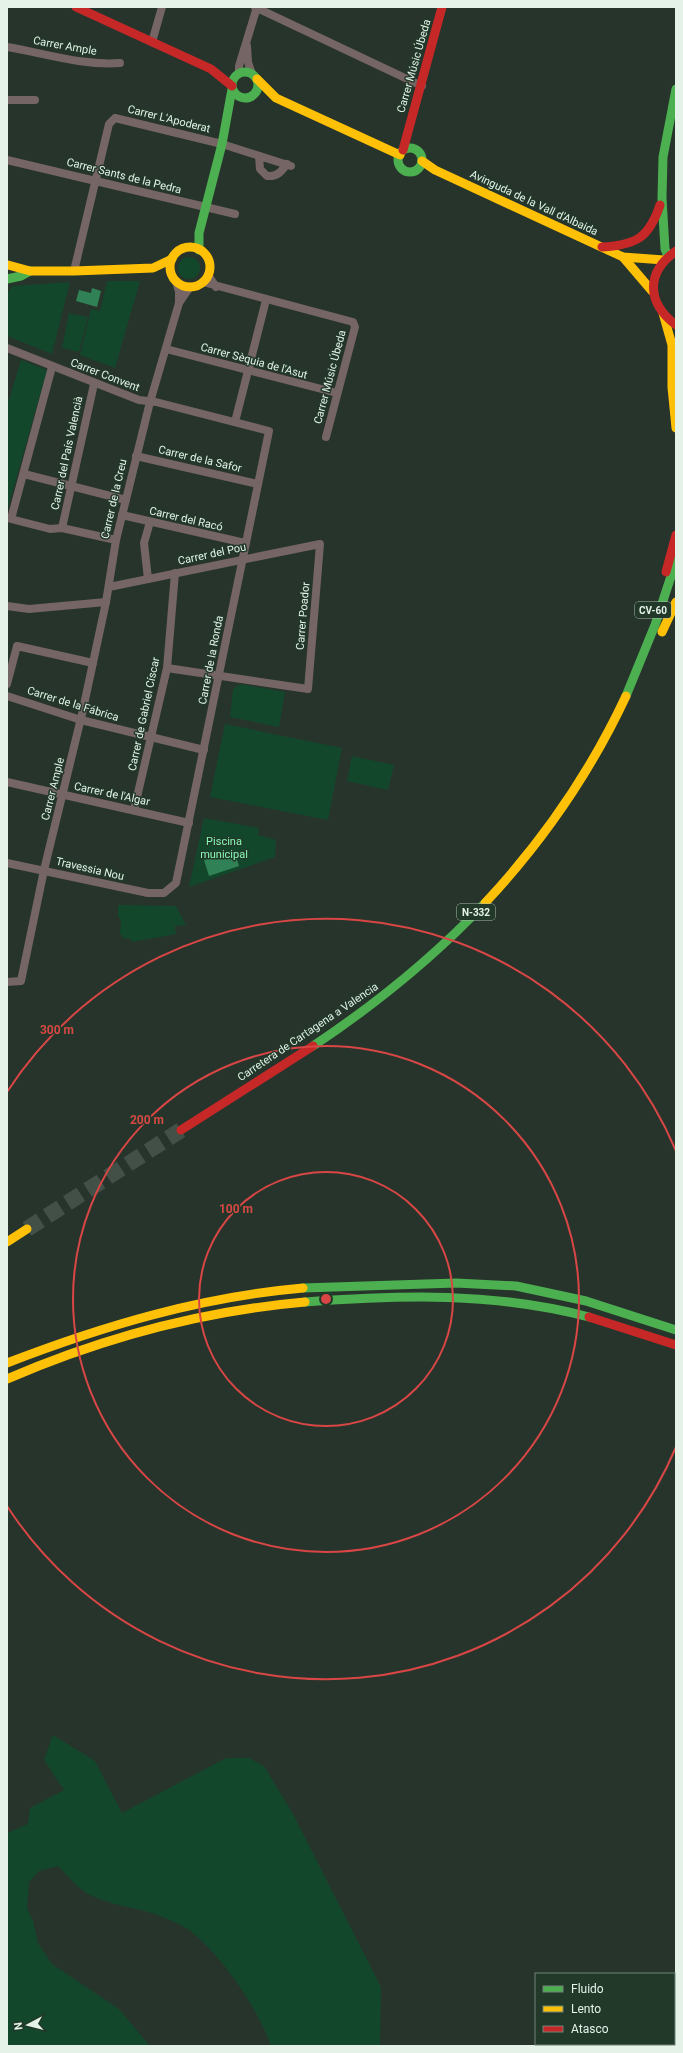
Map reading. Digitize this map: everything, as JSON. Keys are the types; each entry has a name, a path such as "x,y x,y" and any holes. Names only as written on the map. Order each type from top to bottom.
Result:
{"main road":[{"path":"76,7 216,72 232,87 239,97 276,98"},
{"name":"Carrer Músic Úbeda","path":"402,153 422,86 442,7"},
{"path":"216,72 237,74 248,72 276,98 402,153"},
{"path":"199,250 199,233 226,127 232,87 237,74"},
{"path":"226,127 249,98 258,90 254,76"},
{"path":"652,291 652,284 656,271 669,256 665,250 662,198 663,157 676,89"},
{"name":"Carrer Músic Úbeda","path":"408,131 416,149"},
{"path":"409,148 416,149 421,154 422,161 417,170 410,172 403,169 399,163 402,153 409,148"},
{"name":"Avinguda de la Vall d'Albaida","path":"422,161 435,170 623,257 652,291 655,303 663,314"},
{"name":"Avinguda de la Vall d'Albaida","path":"417,170 435,170"},
{"path":"602,247 625,246 642,238 652,225 662,198"},
{"path":"174,279 170,265 172,259 175,254 184,248 199,233"},
{"path":"153,268 190,287 205,278 209,263 207,258 199,250 184,248"},
{"name":"Avinguda de la Vall d'Albaida","path":"623,257 669,256"},
{"path":"30,271 21,276 7,279 7,264 30,271 74,271 153,268 172,259"},
{"path":"663,314 676,325"},
{"path":"663,314 672,345 672,387 676,428"},
{"name":"CV-60","path":"631,686 639,652 658,598 676,535"},
{"name":"Carretera de Cartagena a Valencia","path":"181,1130 345,1024 384,996 433,955 488,899 532,849 565,805 595,757 631,686 652,634 676,561"},
{"path":"622,704 636,692 676,602"},
{"path":"7,1242 27,1230"},
{"path":"7,1363 53,1345 139,1318 208,1301 291,1289 360,1285 485,1284 529,1288 579,1298 676,1330"},
{"path":"7,1379 67,1356 128,1336 187,1321 262,1307 338,1300 472,1298 512,1301 552,1308 597,1319 676,1345"}],"street":[{"path":"152,42 162,7"},
{"path":"237,74 256,7 422,86"},
{"path":"247,42 248,62 254,76"},
{"name":"Carrer Ample","path":"7,47 72,60 109,64 120,63"},
{"path":"7,100 35,100"},
{"name":"Carrer L'Apoderat","path":"96,180 109,124 115,118 222,144 289,165 274,176 267,176 260,169 258,156"},
{"name":"Carrer Sants de la Pedra","path":"7,160 235,214"},
{"path":"74,271 96,180"},
{"path":"205,278 216,286 266,300 235,422"},
{"path":"174,279 180,292 179,303"},
{"path":"179,303 190,287"},
{"name":"Carrer Músic Úbeda","path":"266,300 353,322 355,327 326,438"},
{"name":"Carrer de la Creu","path":"106,602 116,540 136,456 179,303"},
{"name":"Carrer Convent","path":"7,348 94,384 139,400 268,431"},
{"name":"Carrer Sèquia de l'Asut","path":"166,349 337,394"},
{"path":"52,367 11,519 50,529 62,528 116,540"},
{"name":"Carrer del País Valencià","path":"62,528 70,485 94,384"},
{"name":"Carrer de la Ronda","path":"168,891 176,883 178,876 268,431"},
{"name":"Carrer de la Safor","path":"136,456 258,484"},
{"path":"24,474 126,500"},
{"name":"Carrer del Racó","path":"122,515 245,543"},
{"path":"148,579 144,543 150,522"},
{"name":"Carrer del Pou","path":"109,587 320,544"},
{"name":"Carrer Poador","path":"219,675 308,690 320,544"},
{"name":"Carrer de Gabriel Císcar","path":"134,810 167,668 176,573"},
{"path":"7,606 34,608 106,602"},
{"name":"Carrer Ample","path":"7,982 20,981 44,870 81,720 106,602"},
{"path":"7,684 18,646 93,663"},
{"path":"167,668 219,675"},
{"name":"Carrer de la Fábrica","path":"7,696 81,720 204,750"},
{"name":"Carrer de l'Algar","path":"7,782 189,823"},
{"name":"Travessia Nou","path":"7,863 148,893 159,894 168,891"}],"green space":[{"path":"189,257 197,260 200,268 197,276 189,279 181,276 178,268 181,260"},
{"path":"107,281 140,281 115,368 80,355 91,309 100,311"},
{"path":"70,282 52,354 7,336 7,294 12,286"},
{"path":"69,313 88,317 79,352 62,348"},
{"path":"21,360 47,370 7,511 7,406"},
{"path":"240,684 285,692 279,727 230,717 233,689"},
{"path":"225,724 342,748 328,820 210,797"},
{"path":"352,756 394,765 388,790 347,781"},
{"name":"Piscina municipal","path":"204,818 259,828 258,835 276,840 275,857 189,887"},
{"path":"118,905 176,906 186,925 175,926 176,934 132,942 131,939 123,938 120,933 121,921 118,916"},
{"path":"53,1735 95,1761 122,1813 226,1758 249,1758 264,1766 293,1814 381,1987 380,2046 271,2046 258,2016 239,1986 217,1957 191,1931 156,1914 108,1902 90,1895 77,1885 58,1866 39,1871 29,1882 27,1909 33,1920 38,1943 52,1964 119,2009 150,2046 7,2046 7,1833 28,1824 30,1808 64,1790 44,1760"}],"shaded area":[{"path":"92,288 101,291 97,307 76,301 79,290 91,293"},
{"path":"234,850 239,866 209,876 204,860"}],"tunnel":[{"path":"27,1229 181,1130"}],"traffic: fast":[{"path":"245,72 254,76 258,85 254,94 245,98 236,94 232,85 236,76 245,72"},
{"path":"199,250 199,233 222,144 232,89"},
{"path":"668,256 665,249 662,198 663,157 676,89"},
{"path":"410,148 415,149 421,155 422,160 421,165 415,171 410,172 405,171 399,165 398,160 399,155 405,149 410,148"},
{"path":"7,279 21,276 30,271"},
{"path":"626,696 655,625 676,561"},
{"path":"313,1046 359,1014 403,979 445,943 485,903"},
{"path":"303,1288 456,1283 516,1286 586,1301 676,1330"},
{"path":"305,1302 412,1297 483,1299 554,1309 589,1317"}],"traffic: slow":[{"path":"257,79 276,98 400,155"},
{"path":"422,161 435,170 623,257 664,260"},
{"path":"190,247 198,249 204,253 208,259 210,267 208,275 204,281 198,285 190,287 182,285 176,281 172,275 170,267 172,259 176,253 182,249 190,247"},
{"path":"623,257 652,291"},
{"path":"8,265 30,271 74,271 153,268 172,259"},
{"path":"663,313 672,345 672,387 676,428"},
{"path":"662,632 676,602"},
{"path":"485,903 546,831 564,805 597,752 626,696"},
{"path":"7,1242 27,1229"},
{"path":"7,1363 79,1337 152,1315 227,1298 303,1288"},
{"path":"7,1379 79,1351 153,1328 228,1312 305,1302"}],"traffic: jam":[{"path":"76,7 211,69 232,86"},
{"path":"403,150 442,7"},
{"path":"602,247 624,244 640,238 651,225 660,205"},
{"path":"676,251 659,269 655,278 654,288 655,298 659,307 676,325"},
{"path":"666,572 676,535"},
{"path":"181,1130 313,1046"},
{"path":"589,1317 676,1345"}]}
